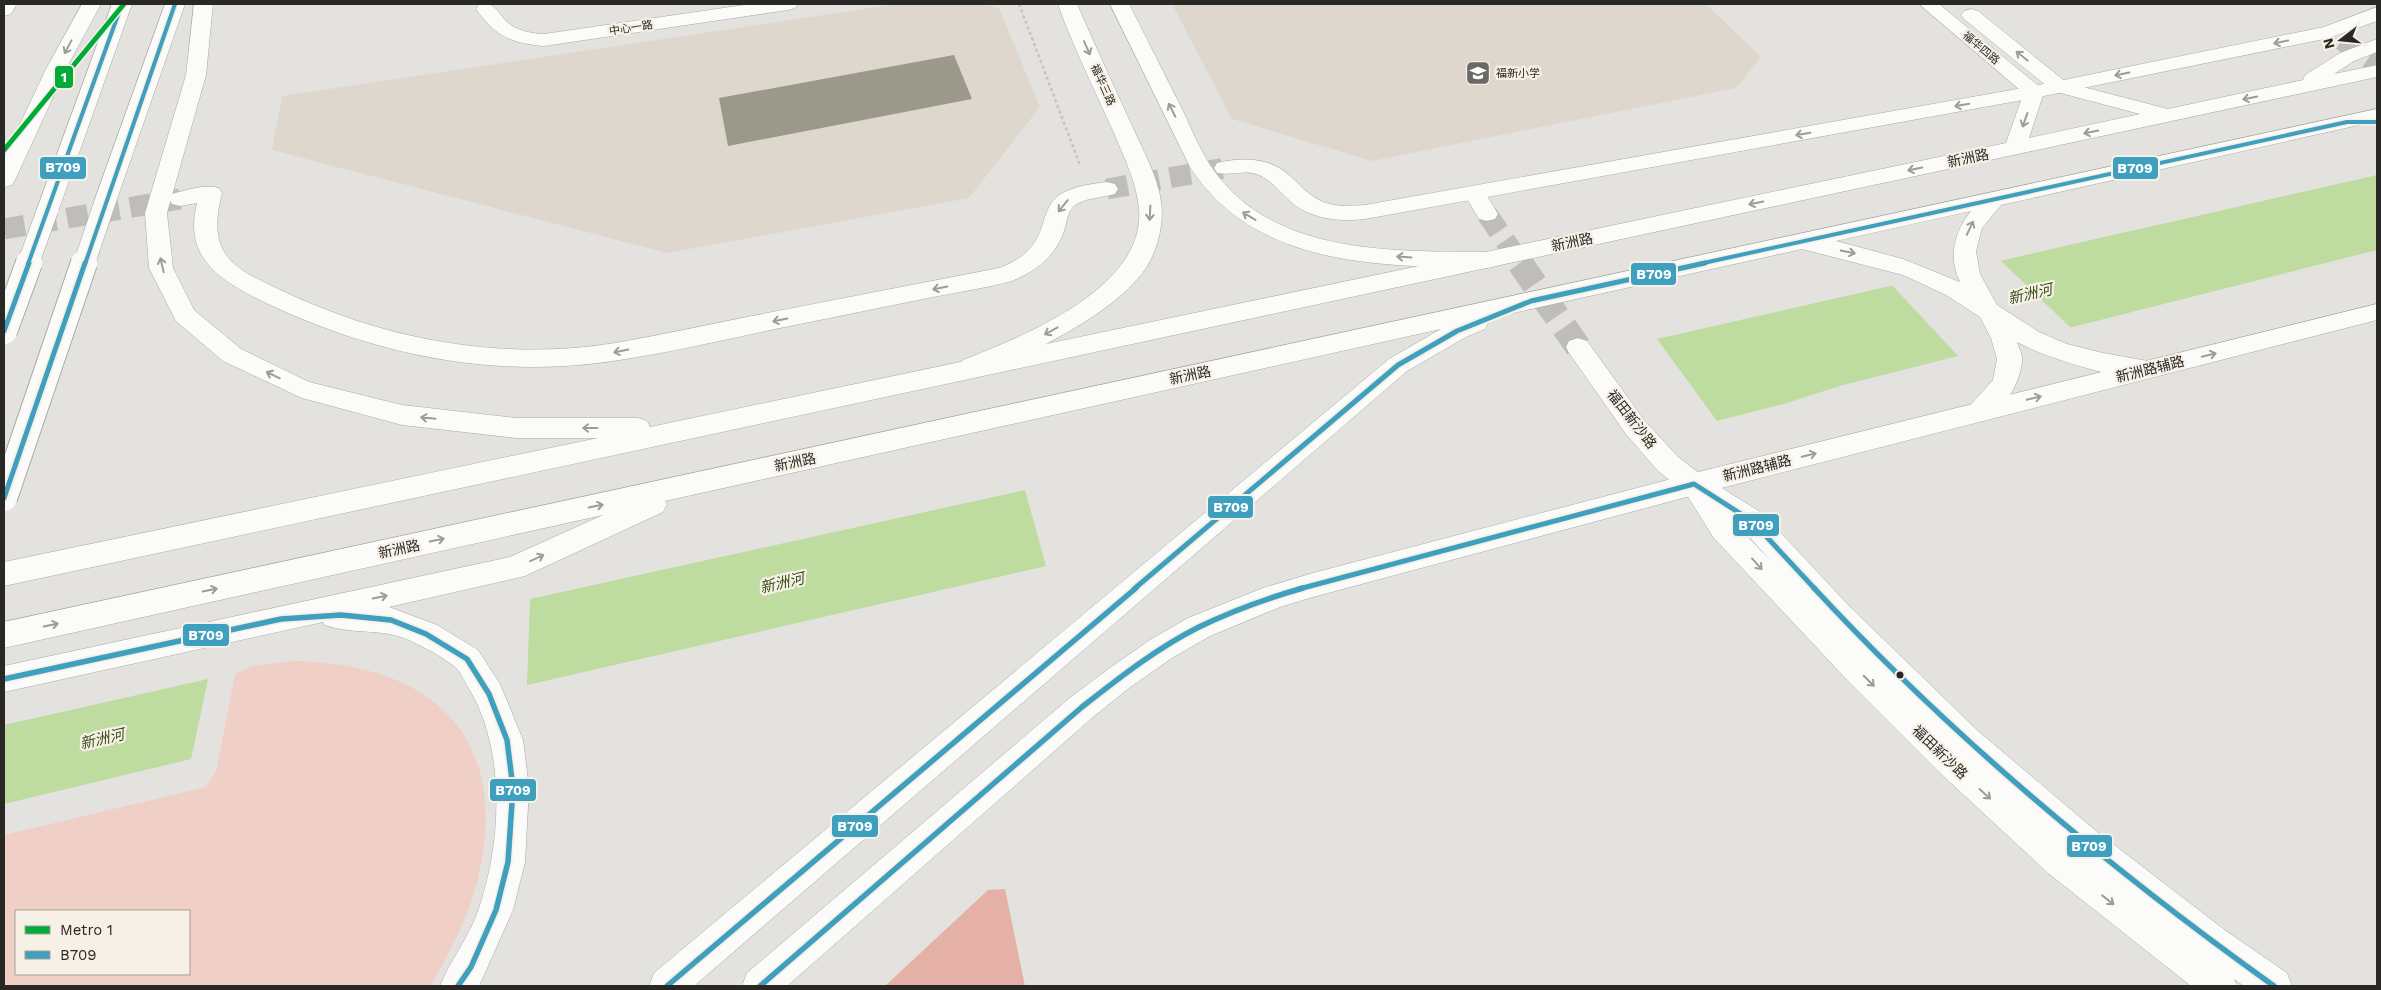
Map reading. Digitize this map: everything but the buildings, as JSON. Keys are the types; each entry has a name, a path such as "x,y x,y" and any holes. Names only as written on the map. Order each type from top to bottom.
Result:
{"main road":[{"path":"4,10 7,4"},
{"path":"4,180 26,136 34,112 91,4"},
{"path":"4,331 122,4"},
{"path":"4,498 175,4"},
{"path":"203,4 196,75 156,213 161,268 185,315 232,355 302,389 402,415 516,428 692,428"},
{"name":"中心一路","path":"486,9 494,23 508,33 523,39 544,40 788,4"},
{"name":"福华三路","path":"952,373 1022,346 1072,319 1115,287 1139,260 1149,230 1150,202 1139,166 1067,4"},
{"path":"1119,4 1194,153 1211,182 1235,208 1270,229 1300,241 1372,255 1488,260"},
{"name":"福华四路","path":"1928,4 2034,92"},
{"name":"福华四路","path":"1957,4 2060,87"},
{"path":"1225,168 1248,166 1273,173 1304,201 1329,211 1343,213 1372,211 1475,194 2335,36 2377,13"},
{"path":"2298,88 2347,57 2377,45"},
{"name":"新洲路","path":"4,574 2377,71"},
{"path":"2060,87 2169,115"},
{"path":"2015,148 2034,92"},
{"name":"新洲路","path":"4,635 2377,116"},
{"path":"2348,122 2377,122"},
{"path":"180,199 212,193 205,218 206,238 214,255 228,271 295,307 348,326 447,352 496,358 560,359 614,352 1004,275 1028,265 1038,257 1048,241 1059,209 1063,203 1070,198 1098,190"},
{"path":"1475,194 1488,214"},
{"path":"1978,411 2002,387 2010,362 1999,329 1978,295 1966,264 1964,246 1968,230 1978,214 1993,200"},
{"path":"1801,242 1859,254 1922,274 1968,297 2031,339 2058,350 2112,365 2148,370"},
{"path":"667,986 1398,365 1457,331 1531,301"},
{"name":"新洲路辅路","path":"760,986 1082,707 1161,649 1200,627 1273,597 1305,588 1694,484 2377,312"},
{"name":"福田新沙路","path":"1578,347 1648,443 1668,464 1694,484 1752,521 1809,584 1967,741 2076,836 2214,943 2274,986"},
{"path":"4,679 516,568 700,483"},
{"name":"福田新沙路","path":"1694,484 1723,529 1860,673 1949,761 2060,862 2219,986"},
{"path":"281,619 341,616 391,620 426,634 467,658 489,694 507,740 513,788 509,852 496,910 471,967 458,986"}],"path":[{"path":"1019,4 1098,190"}],"shaded area":[{"path":"897,4 981,4 999,8 1040,107 969,198 667,253 272,150 282,96"},
{"name":"福新小学","path":"1172,4 1706,4 1761,57 1736,88 1372,161 1232,119"},
{"path":"295,661 344,665 388,677 424,695 452,719 472,750 483,788 485,832 477,882 463,923 431,986 4,986 4,835 206,787 216,772 235,674 252,666"},
{"path":"1005,889 1025,986 885,986 988,890"}],"water":[{"name":"新洲河","path":"2377,175 2377,250 1843,385 1787,403 1717,421 1657,339"},
{"name":"新洲河","path":"1025,490 1046,566 527,685 530,599"},
{"name":"新洲河","path":"208,679 191,759 4,804 4,725"}],"pier":[{"path":"1999,259 2072,329 1960,358 1890,283"}],"tunnel":[{"path":"2342,40 2377,64"},
{"path":"1107,189 1225,168"},
{"path":"4,229 180,199"},
{"path":"1487,214 1521,264"},
{"path":"1520,263 1578,347"}],"metro line":[{"name":"1","path":"4,150 124,4"}],"transit line":[{"name":"B709","path":"4,331 122,4"},
{"name":"B709","path":"4,498 175,4"},
{"name":"B709","path":"667,986 1398,365 1457,331 1531,301 2347,122 2377,122"},
{"name":"B709","path":"760,986 1082,707 1161,649 1199,627 1273,597 1313,585 1694,484 1752,521 1840,616 1967,741 2084,842 2214,943 2274,986"},
{"name":"B709","path":"4,679 281,619 341,615 391,620 426,634 467,659 489,694 507,740 513,788 508,862 496,910 471,967 458,986"}],"place":[{"name":"福新小学","path":"1478,73"}]}
